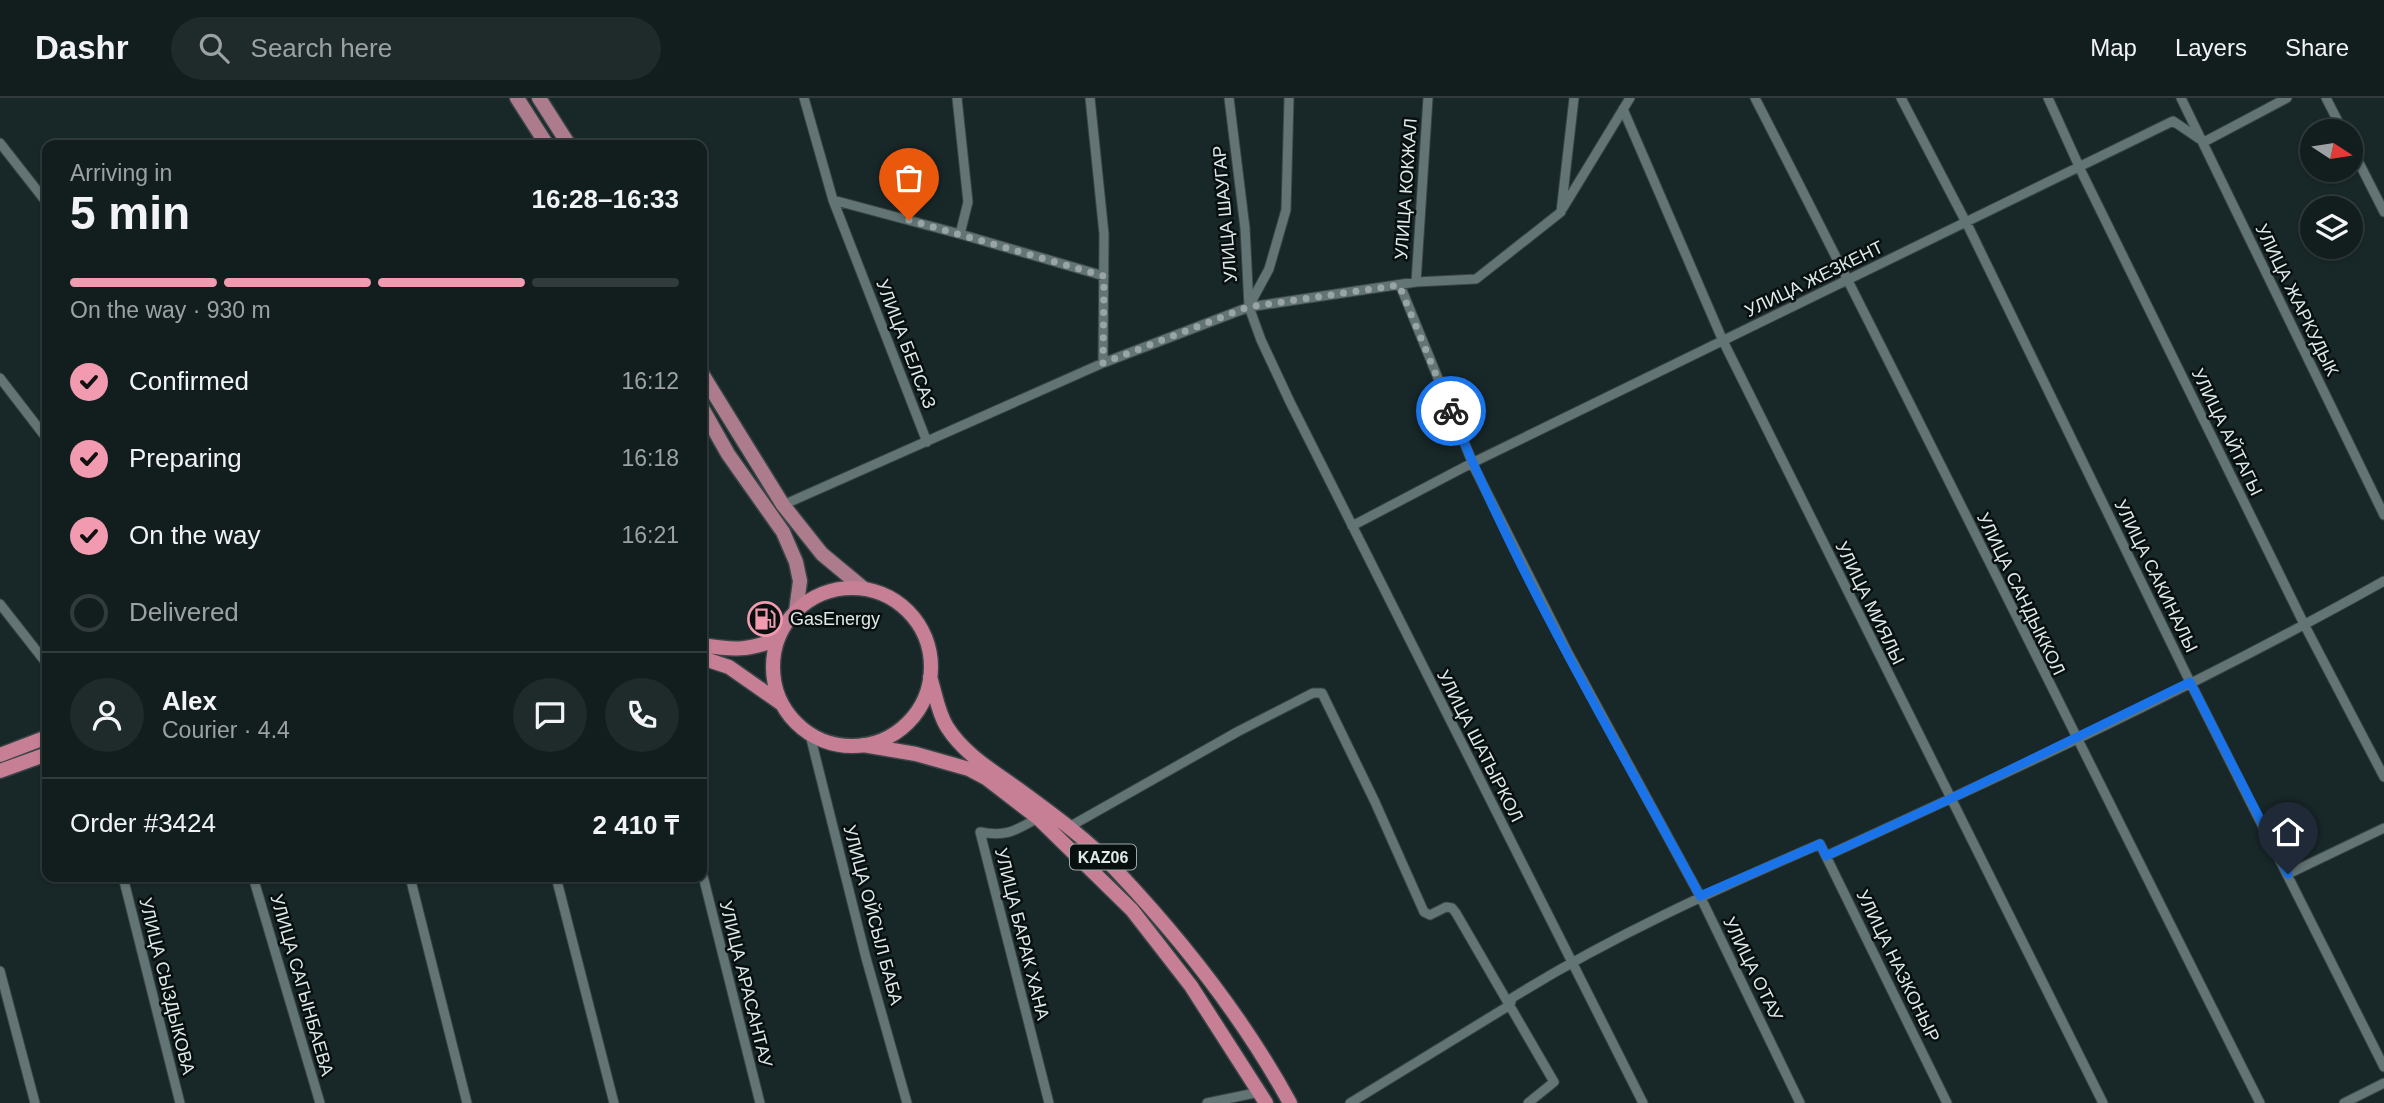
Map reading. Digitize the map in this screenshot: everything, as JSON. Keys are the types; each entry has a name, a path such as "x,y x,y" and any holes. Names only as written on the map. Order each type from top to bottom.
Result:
{"highway":[{"name":"KАZ06","path":"1263,1097 1191,986 1132,910 1038,818 986,778 969,769 916,754 836,745 810,735 794,721 782,704 774,683 773,661 778,639 796,611 816,597 838,589 863,588 886,596 906,609 921,629 929,652 930,677 946,725 962,747 1069,827 1115,868 1173,935 1265,1057 1290,1103"},
{"path":"707,646 755,648 778,639"},
{"name":"KАZ06","path":"707,660 729,667 782,704"},
{"name":"KАZ06","path":"863,746 888,738 908,722 923,701 930,677"},
{"path":"0,755 42,739"},
{"path":"0,771 42,756"}],"main road":[{"path":"517,98 544,140"},
{"path":"539,98 565,140"},
{"path":"707,382 783,505 822,554 863,588"},
{"path":"707,417 728,454 783,532 796,562 800,582 796,611"}],"street":[{"name":"УЛИЦА БЕЛСАЗ","path":"804,98 833,200 927,442"},
{"path":"957,98 968,202 960,234"},
{"path":"1090,98 1104,234 1103,363"},
{"name":"УЛИЦА ШАУГАР","path":"1229,98 1244,228 1248,307 1290,402"},
{"path":"1248,307 1269,269 1286,210 1289,98"},
{"name":"УЛИЦА КОКЖАЛ","path":"1416,282 1428,98"},
{"path":"1560,212 1574,98"},
{"path":"783,505 1103,363 1248,307 1416,282 1476,279 1560,212 1630,98"},
{"name":"УЛИЦА САНДЫККОЛ","path":"1755,98 2260,1103"},
{"name":"УЛИЦА САКИНАЛЫ","path":"1902,98 1966,222 2190,682 2384,1067"},
{"name":"УЛИЦА АЙТАГЫ","path":"2048,98 2079,167 2305,626 2384,777"},
{"name":"УЛИЦА ЖАРКУДЫК","path":"2181,98 2384,515"},
{"path":"2204,142 2287,98"},
{"path":"2326,98 2337,119"},
{"name":"УЛИЦА МИЯЛЫ","path":"1623,109 1723,341 2103,1103"},
{"name":"УЛИЦА ЖЕЗКЕНТ","path":"1352,526 1472,463 2173,121 2204,142"},
{"path":"0,143 42,197"},
{"path":"2363,171 2384,212"},
{"path":"833,200 1104,276"},
{"name":"УЛИЦА ОТАУ","path":"1399,285 1472,463 1553,624 1700,896 1800,1103"},
{"path":"0,378 42,433"},
{"name":"УЛИЦА ШАТЫРКОЛ","path":"1290,402 1643,1103"},
{"path":"1826,856 1950,799 2305,626 2384,581"},
{"path":"0,604 42,658"},
{"path":"1069,827 1237,732 1313,693 1322,693 1424,912 1430,915 1446,907 1452,908 1554,1082 1528,1103"},
{"name":"УЛИЦА ОЙСЫЛ БАБА","path":"810,735 866,958 907,1103"},
{"name":"УЛИЦА БАРАК ХАНА","path":"1038,818 999,835 980,832 1049,1103"},
{"path":"2288,874 2384,828"},
{"name":"УЛИЦА НАЗКОНЫР","path":"1700,896 1820,844 1947,1103"},
{"name":"УЛИЦА СЫЗДЫКОВА","path":"124,882 180,1103"},
{"name":"УЛИЦА САГЫНБАЕВА","path":"254,882 320,1103"},
{"path":"411,882 467,1103"},
{"path":"557,882 614,1103"},
{"name":"УЛИЦА АРАСАНТАУ","path":"705,882 761,1103"},
{"path":"1350,1103 1510,1005 1512,998 1571,961 1700,896"},
{"path":"0,971 35,1103"},
{"path":"2344,1103 2384,1083"},
{"path":"1210,1103 1263,1097"}],"way so far":[{"path":"909,220 1104,276 1103,363 1248,307 1399,285 1451,411"}],"place":[{"name":"GasEnergy","path":"765,619"}],"route":[{"path":"1451,411 1472,463 1536,593 1700,896 1820,844 1826,856 2190,682 2288,874"}]}
